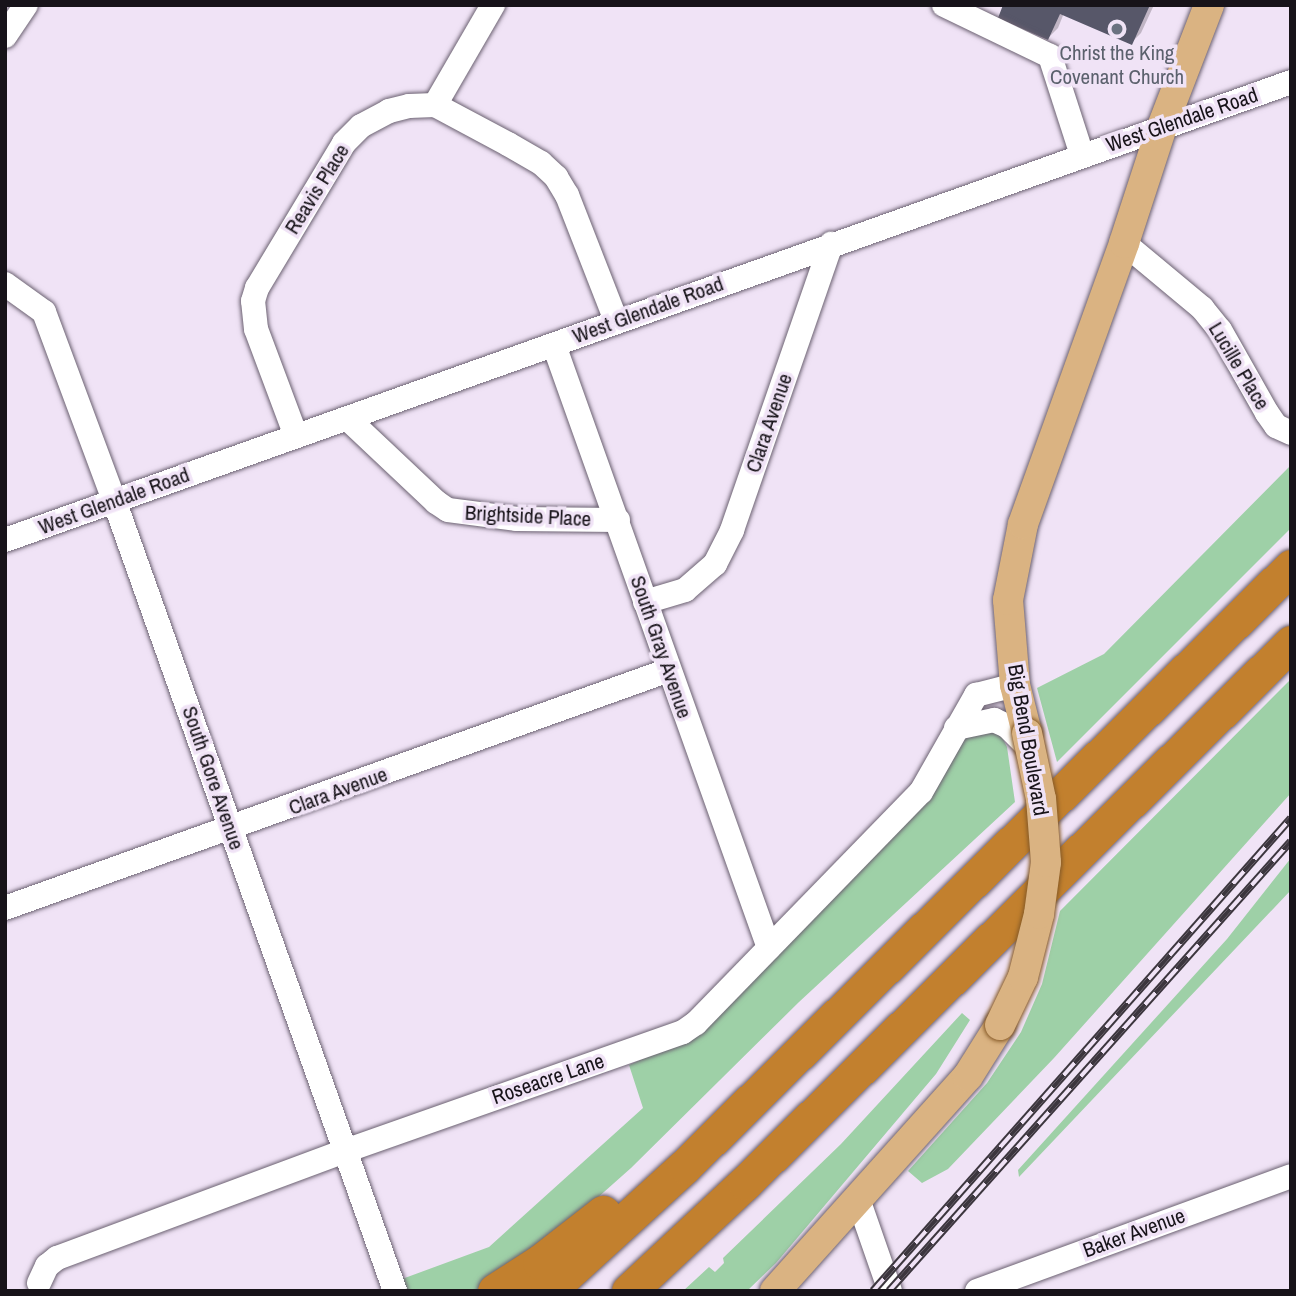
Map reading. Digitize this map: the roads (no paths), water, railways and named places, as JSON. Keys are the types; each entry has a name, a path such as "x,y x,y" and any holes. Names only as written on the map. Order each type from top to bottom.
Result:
{"highway":[{"path":"548,1291 685,1166 1291,567"},
{"path":"629,1291 678,1247 1291,643"},
{"path":"495,1291 540,1262 607,1210 685,1166"},
{"path":"644,1291 678,1247"}],"main road":[{"name":"Big Bend Boulevard","path":"775,1291 968,1076 1000,1026 1023,977 1039,914 1046,862 1041,799 1016,685 1008,600 1023,524 1124,243 1162,127 1209,5"}],"street":[{"path":"5,36 26,5"},
{"path":"493,5 435,105 519,150 556,177 567,195 616,321"},
{"path":"955,7 1050,56 1082,155"},
{"name":"West Glendale Road","path":"5,540 1291,82"},
{"name":"Reavis Place","path":"296,436 256,329 253,302 257,288 344,143 361,126 389,111 409,106 435,105"},
{"name":"Lucille Place","path":"1124,243 1202,308 1233,352 1267,414 1276,426 1291,433"},
{"name":"Clara Avenue","path":"645,602 685,590 715,564 732,530 831,244"},
{"name":"South Gore Avenue","path":"5,284 44,312 114,500 395,1291"},
{"name":"South Gray Avenue","path":"554,345 769,948"},
{"name":"Brightside Place","path":"348,419 436,502 448,510 517,519 618,520"},
{"name":"Clara Avenue","path":"5,908 231,830 669,670"},
{"name":"Roseacre Lane","path":"39,1283 47,1266 57,1258 345,1151 683,1032 696,1023 921,792 976,695 1016,685"},
{"path":"956,728 994,720 1029,741"},
{"name":"Baker Avenue","path":"978,1291 1291,1176"},
{"path":"858,1199 890,1291"}],"railway":[{"path":"873,1291 1291,818"},
{"path":"889,1291 1291,841"}],"place":[{"name":"Christ the King Covenant Church","path":"1117,29"}]}
